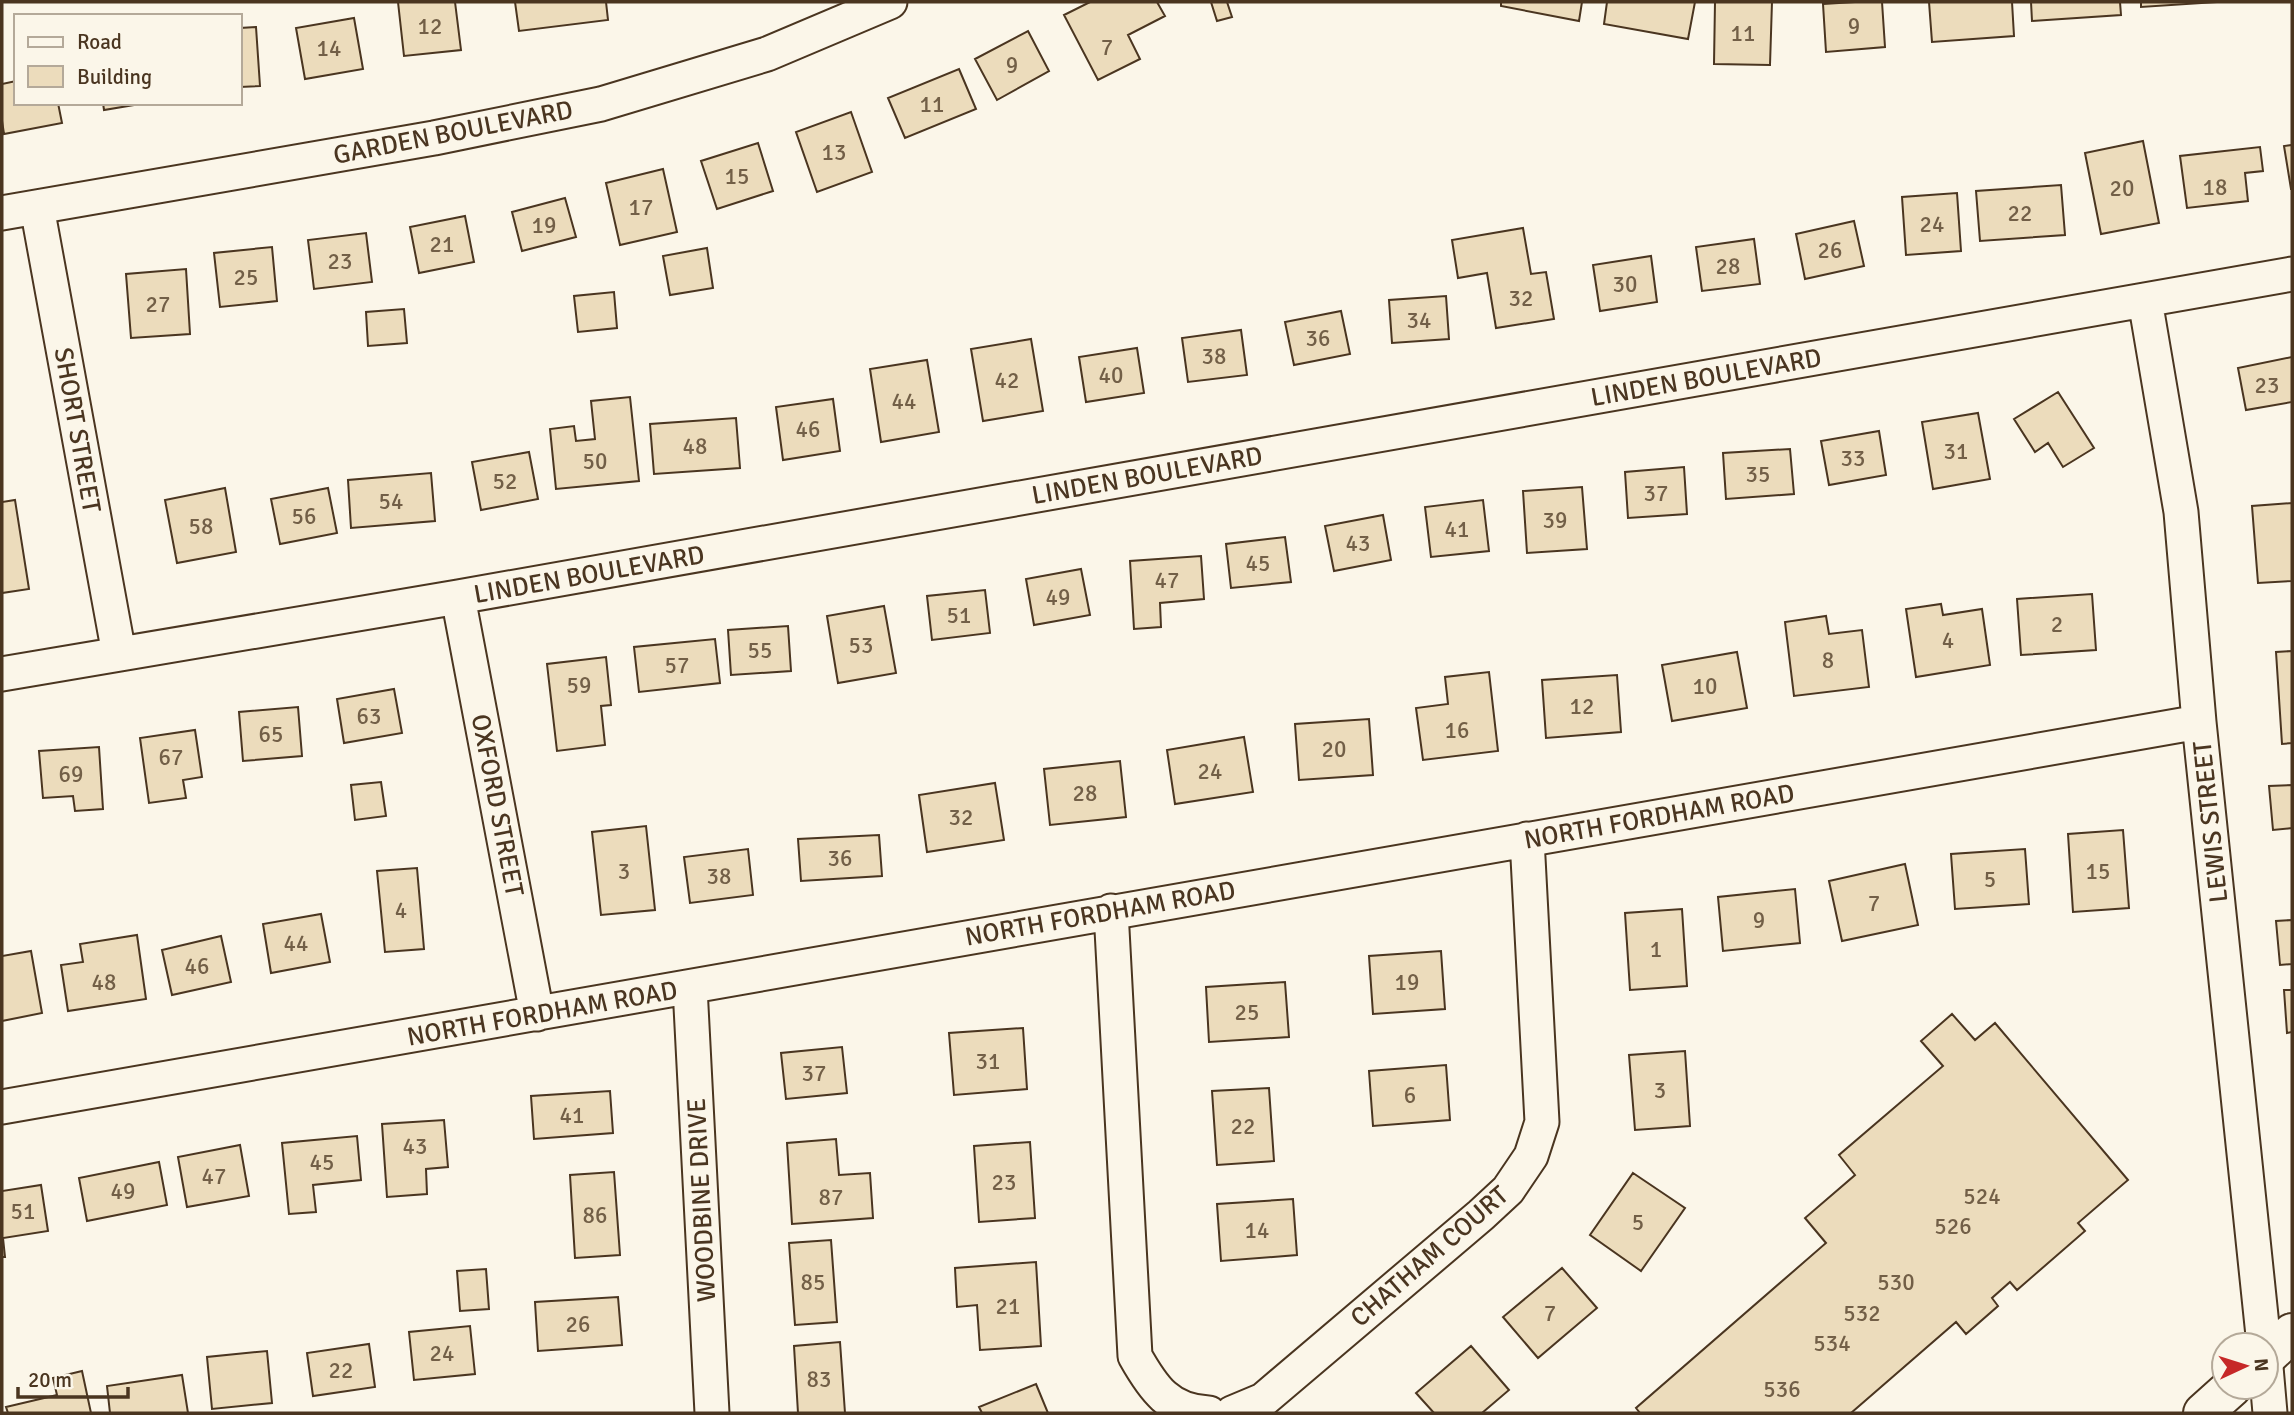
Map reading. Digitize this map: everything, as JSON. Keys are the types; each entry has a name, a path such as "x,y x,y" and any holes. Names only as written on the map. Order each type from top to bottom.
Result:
{"main road":[{"path":"2203,1413 2216,1401"}],"street":[{"name":"GARDEN BOULEVARD","path":"2,213 434,138 601,103 767,54 890,2"},
{"name":"SHORT STREET","path":"37,207 119,654"},
{"name":"LINDEN BOULEVARD","path":"2,674 458,597 2292,274"},
{"name":"LEWIS STREET","path":"2145,300 2181,512 2199,722 2263,1331"},
{"name":"OXFORD STREET","path":"458,597 537,1014"},
{"name":"NORTH FORDHAM ROAD","path":"2,1107 2199,722"},
{"name":"CHATHAM COURT","path":"1232,1413 1263,1400 1481,1215 1507,1190 1531,1156 1542,1122 1527,839"},
{"path":"1111,911 1135,1356 1151,1385 1171,1403 1196,1413 1209,1413"},
{"name":"WOODBINE DRIVE","path":"690,987 712,1413"},
{"path":"707,1413 712,1413"}],"building":[{"path":"398,2 455,2 461,50 404,56"},
{"path":"515,2 606,2 608,20 519,31"},
{"path":"1090,2 1157,2 1165,16 1128,35 1140,59 1098,80 1064,15"},
{"path":"1211,2 1227,2 1232,17 1217,21"},
{"path":"1501,2 1582,2 1579,21 1501,6"},
{"path":"1607,2 1695,2 1688,39 1604,24"},
{"path":"1715,2 1772,2 1770,65 1714,64"},
{"path":"1882,2 1885,47 1826,52 1823,4"},
{"path":"1929,2 2012,2 2014,36 1932,42"},
{"path":"2031,2 2120,2 2121,15 2032,21"},
{"path":"2141,2 2217,2 2141,7"},
{"path":"354,18 363,69 305,79 296,28"},
{"path":"256,27 260,86 242,87 242,28"},
{"path":"1028,31 1049,71 997,100 975,59"},
{"path":"959,69 976,109 905,138 888,98"},
{"path":"14,81 14,105 58,105 62,123 4,134 2,84"},
{"path":"103,105 134,105 104,110"},
{"path":"851,112 872,172 817,192 796,132"},
{"path":"2143,141 2159,223 2101,234 2085,153"},
{"path":"758,143 773,191 717,209 701,161"},
{"path":"2292,145 2292,189 2291,189 2284,146"},
{"path":"2260,147 2263,171 2245,173 2248,201 2187,208 2180,156"},
{"path":"663,169 677,232 620,245 606,183"},
{"path":"2061,185 2065,235 1980,241 1976,191"},
{"path":"1957,193 1961,251 1906,255 1902,197"},
{"path":"565,198 576,237 522,251 512,212"},
{"path":"465,216 474,262 419,273 410,227"},
{"path":"1854,221 1864,266 1805,279 1796,234"},
{"path":"1523,228 1531,274 1546,272 1554,319 1496,328 1487,273 1458,278 1452,240"},
{"path":"366,233 372,282 314,289 308,240"},
{"path":"1754,239 1760,284 1702,291 1696,247"},
{"path":"272,247 277,301 220,307 214,253"},
{"path":"707,248 713,288 670,295 663,256"},
{"path":"1651,256 1657,302 1600,311 1593,265"},
{"path":"186,269 190,334 131,338 126,274"},
{"path":"614,292 617,328 578,332 574,296"},
{"path":"1446,296 1449,339 1392,343 1389,300"},
{"path":"404,309 407,343 368,346 366,312"},
{"path":"1341,311 1350,354 1294,365 1285,322"},
{"path":"1241,330 1247,375 1188,382 1182,338"},
{"path":"1031,339 1043,411 983,421 971,349"},
{"path":"1137,348 1144,393 1086,402 1079,357"},
{"path":"2292,357 2292,402 2246,410 2238,368"},
{"path":"927,360 939,432 881,442 870,369"},
{"path":"2058,392 2094,448 2063,467 2048,443 2035,452 2014,419"},
{"path":"630,397 639,481 556,489 550,429 574,426 576,441 595,439 591,401"},
{"path":"833,399 840,451 783,460 776,407"},
{"path":"1978,413 1990,479 1933,489 1922,422"},
{"path":"736,418 740,468 654,474 650,424"},
{"path":"1879,431 1886,475 1829,485 1821,441"},
{"path":"1790,449 1794,494 1726,499 1723,453"},
{"path":"529,452 538,499 481,510 472,462"},
{"path":"1684,467 1687,514 1628,518 1625,472"},
{"path":"431,473 435,521 351,528 348,480"},
{"path":"1582,487 1587,549 1527,553 1523,491"},
{"path":"225,488 236,552 177,563 165,500"},
{"path":"328,488 337,533 280,544 271,499"},
{"path":"15,500 29,589 2,593 2,502"},
{"path":"1483,500 1489,551 1431,557 1425,507"},
{"path":"2292,503 2292,581 2258,583 2252,506"},
{"path":"1383,515 1391,560 1334,571 1325,526"},
{"path":"1285,537 1291,582 1231,588 1226,544"},
{"path":"1201,556 1204,599 1160,603 1161,627 1134,629 1130,561"},
{"path":"1081,569 1090,615 1034,625 1026,579"},
{"path":"985,590 990,633 932,640 927,596"},
{"path":"2092,594 2096,650 2021,655 2017,599"},
{"path":"1941,604 1943,615 1982,609 1990,665 1916,677 1906,609"},
{"path":"884,606 896,673 838,683 827,616"},
{"path":"1826,616 1829,634 1862,630 1869,687 1794,696 1785,622"},
{"path":"788,626 791,671 731,675 728,630"},
{"path":"715,639 720,683 639,692 634,647"},
{"path":"2292,651 2292,743 2282,744 2276,652"},
{"path":"1737,652 1747,708 1672,721 1662,665"},
{"path":"606,657 611,705 601,706 605,745 557,751 547,664"},
{"path":"1489,672 1498,751 1423,760 1416,708 1448,704 1445,677"},
{"path":"1617,675 1621,732 1546,738 1542,680"},
{"path":"394,689 402,733 344,743 337,699"},
{"path":"298,707 302,756 243,761 239,712"},
{"path":"1369,719 1373,775 1299,780 1295,724"},
{"path":"195,730 202,777 183,780 186,798 149,803 140,738"},
{"path":"1244,737 1253,792 1175,804 1167,750"},
{"path":"99,747 103,809 75,811 73,796 43,798 39,751"},
{"path":"1120,761 1126,817 1050,825 1044,769"},
{"path":"381,782 386,816 355,820 351,785"},
{"path":"995,783 1004,840 927,852 919,795"},
{"path":"2292,785 2292,828 2273,830 2269,786"},
{"path":"646,826 655,910 601,915 592,832"},
{"path":"2123,830 2129,908 2073,912 2068,834"},
{"path":"879,835 882,876 801,881 798,839"},
{"path":"748,849 753,895 690,903 684,857"},
{"path":"2025,849 2029,904 1955,909 1951,854"},
{"path":"1905,864 1918,925 1842,941 1829,881"},
{"path":"417,868 424,949 385,952 377,871"},
{"path":"1795,889 1800,943 1723,951 1718,897"},
{"path":"1682,909 1687,986 1630,990 1625,913"},
{"path":"321,914 330,962 271,973 263,924"},
{"path":"2292,920 2292,964 2280,965 2276,921"},
{"path":"137,935 146,999 68,1011 61,965 83,962 80,944"},
{"path":"221,936 231,982 172,995 162,950"},
{"path":"31,951 42,1013 2,1021 2,956"},
{"path":"1441,951 1445,1009 1373,1014 1369,956"},
{"path":"1285,982 1289,1037 1209,1042 1206,987"},
{"path":"2284,990 2292,990 2292,1032 2287,1033"},
{"path":"1952,1014 1975,1040 1995,1023 2128,1180 2078,1223 2085,1231 2017,1290 2010,1282 1992,1298 1998,1306 1966,1334 1956,1322 1851,1413 1640,1413 1636,1408 1826,1243 1805,1218 1855,1175 1839,1155 1943,1066 1921,1041"},
{"path":"1023,1028 1027,1089 954,1095 949,1033"},
{"path":"842,1047 847,1093 786,1099 781,1053"},
{"path":"1685,1051 1690,1126 1635,1130 1629,1055"},
{"path":"1446,1065 1450,1120 1373,1126 1369,1071"},
{"path":"1269,1088 1274,1161 1217,1165 1212,1091"},
{"path":"610,1091 613,1133 534,1139 531,1096"},
{"path":"444,1120 448,1167 426,1169 427,1194 387,1197 382,1124"},
{"path":"357,1136 361,1180 313,1185 316,1212 289,1214 282,1143"},
{"path":"836,1139 839,1175 870,1173 873,1218 792,1224 787,1143"},
{"path":"1030,1142 1035,1218 979,1222 974,1146"},
{"path":"240,1145 249,1196 187,1207 178,1157"},
{"path":"159,1162 167,1205 87,1221 79,1178"},
{"path":"614,1172 620,1255 575,1258 570,1175"},
{"path":"1633,1173 1685,1208 1641,1271 1590,1235"},
{"path":"41,1185 48,1231 3,1238 5,1257 2,1257 2,1191"},
{"path":"1293,1199 1297,1255 1221,1261 1217,1204"},
{"path":"831,1240 837,1322 795,1325 789,1243"},
{"path":"1036,1262 1041,1346 980,1350 977,1305 957,1307 955,1268"},
{"path":"1562,1268 1597,1308 1538,1358 1503,1317"},
{"path":"486,1269 489,1309 460,1311 457,1271"},
{"path":"618,1297 622,1345 538,1351 535,1302"},
{"path":"470,1326 475,1374 414,1380 409,1332"},
{"path":"840,1342 845,1413 798,1413 794,1346"},
{"path":"369,1344 375,1387 313,1396 307,1353"},
{"path":"1471,1346 1509,1390 1482,1413 1434,1413 1416,1393"},
{"path":"267,1351 272,1403 212,1409 207,1357"},
{"path":"82,1371 91,1413 8,1413 6,1407 57,1395 53,1378"},
{"path":"182,1375 188,1413 110,1413 107,1386"},
{"path":"1036,1384 1048,1413 982,1413 979,1407"}]}
